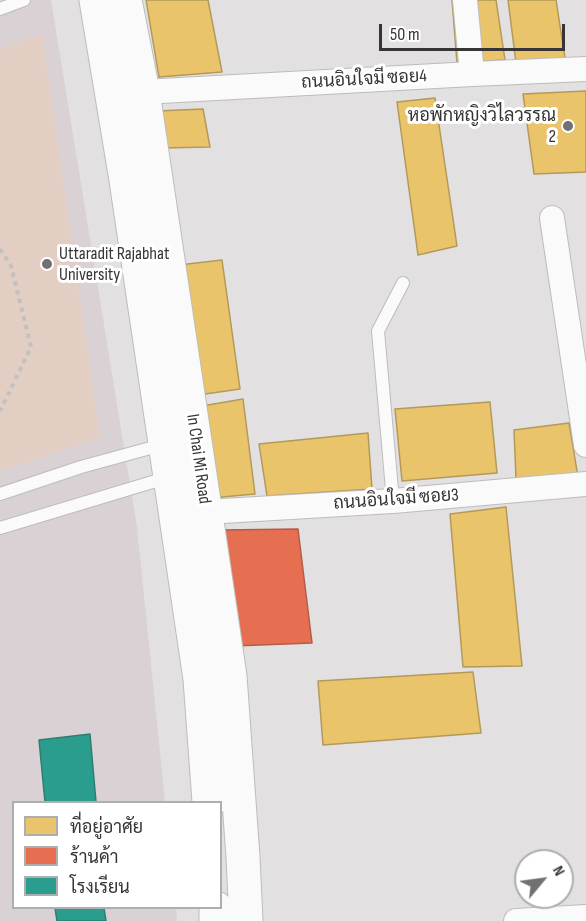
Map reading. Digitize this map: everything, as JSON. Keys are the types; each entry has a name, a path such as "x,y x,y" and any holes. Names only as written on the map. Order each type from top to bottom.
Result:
{"main road":[{"name":"In Chai Mi Road","path":"96,0 126,180 180,441"},
{"name":"In Chai Mi Road","path":"125,0 142,92 185,474 209,801"},
{"name":"In Chai Mi Road","path":"185,474 206,512 230,676 246,921"}],"street":[{"path":"465,0 472,74"},
{"name":"ถนนอินใจมี ซอย4","path":"142,92 586,69"},
{"path":"552,218 586,445"},
{"name":"ถนนอินใจมี ซอย3","path":"206,512 393,501 586,484"},
{"path":"516,921 586,917"}],"lane":[{"path":"0,9 24,0"},
{"path":"393,501 378,331 403,283"},
{"path":"0,494 81,467 180,441"},
{"path":"0,528 185,474"}],"path":[{"path":"0,249 11,266 31,347 0,411"}],"shaded area":[{"name":"Uttaradit Rajabhat University","path":"0,0 51,0 137,527 165,801 12,801 12,909 176,909 177,921 0,921"},
{"path":"42,34 100,437 0,471 0,49"}],"building: ที่อยู่อาศัย":[{"path":"146,0 208,0 222,72 159,77"},
{"path":"452,0 496,0 505,60 457,63"},
{"path":"508,0 556,0 565,58 516,63"},
{"path":"586,91 586,172 534,174 523,94"},
{"path":"435,98 457,246 418,255 397,102"},
{"path":"203,109 210,147 163,148 157,111"},
{"path":"222,260 240,389 198,395 179,265"},
{"path":"243,399 255,494 211,498 202,406"},
{"path":"490,402 497,473 402,481 395,409"},
{"path":"569,423 578,477 516,479 514,430"},
{"path":"368,433 372,489 267,496 259,444"},
{"path":"506,507 522,666 463,667 450,514"},
{"path":"473,672 481,733 323,745 318,681"}],"building: ร้านค้า":[{"path":"298,529 312,643 233,646 220,530"}],"building: โรงเรียน":[{"path":"90,734 96,801 45,801 39,740"},
{"path":"55,909 104,909 106,921 57,921"}],"place":[{"name":"หอพักหญิงวิไลวรรณ 2","path":"568,126"},
{"name":"Uttaradit Rajabhat University","path":"47,264"}]}
